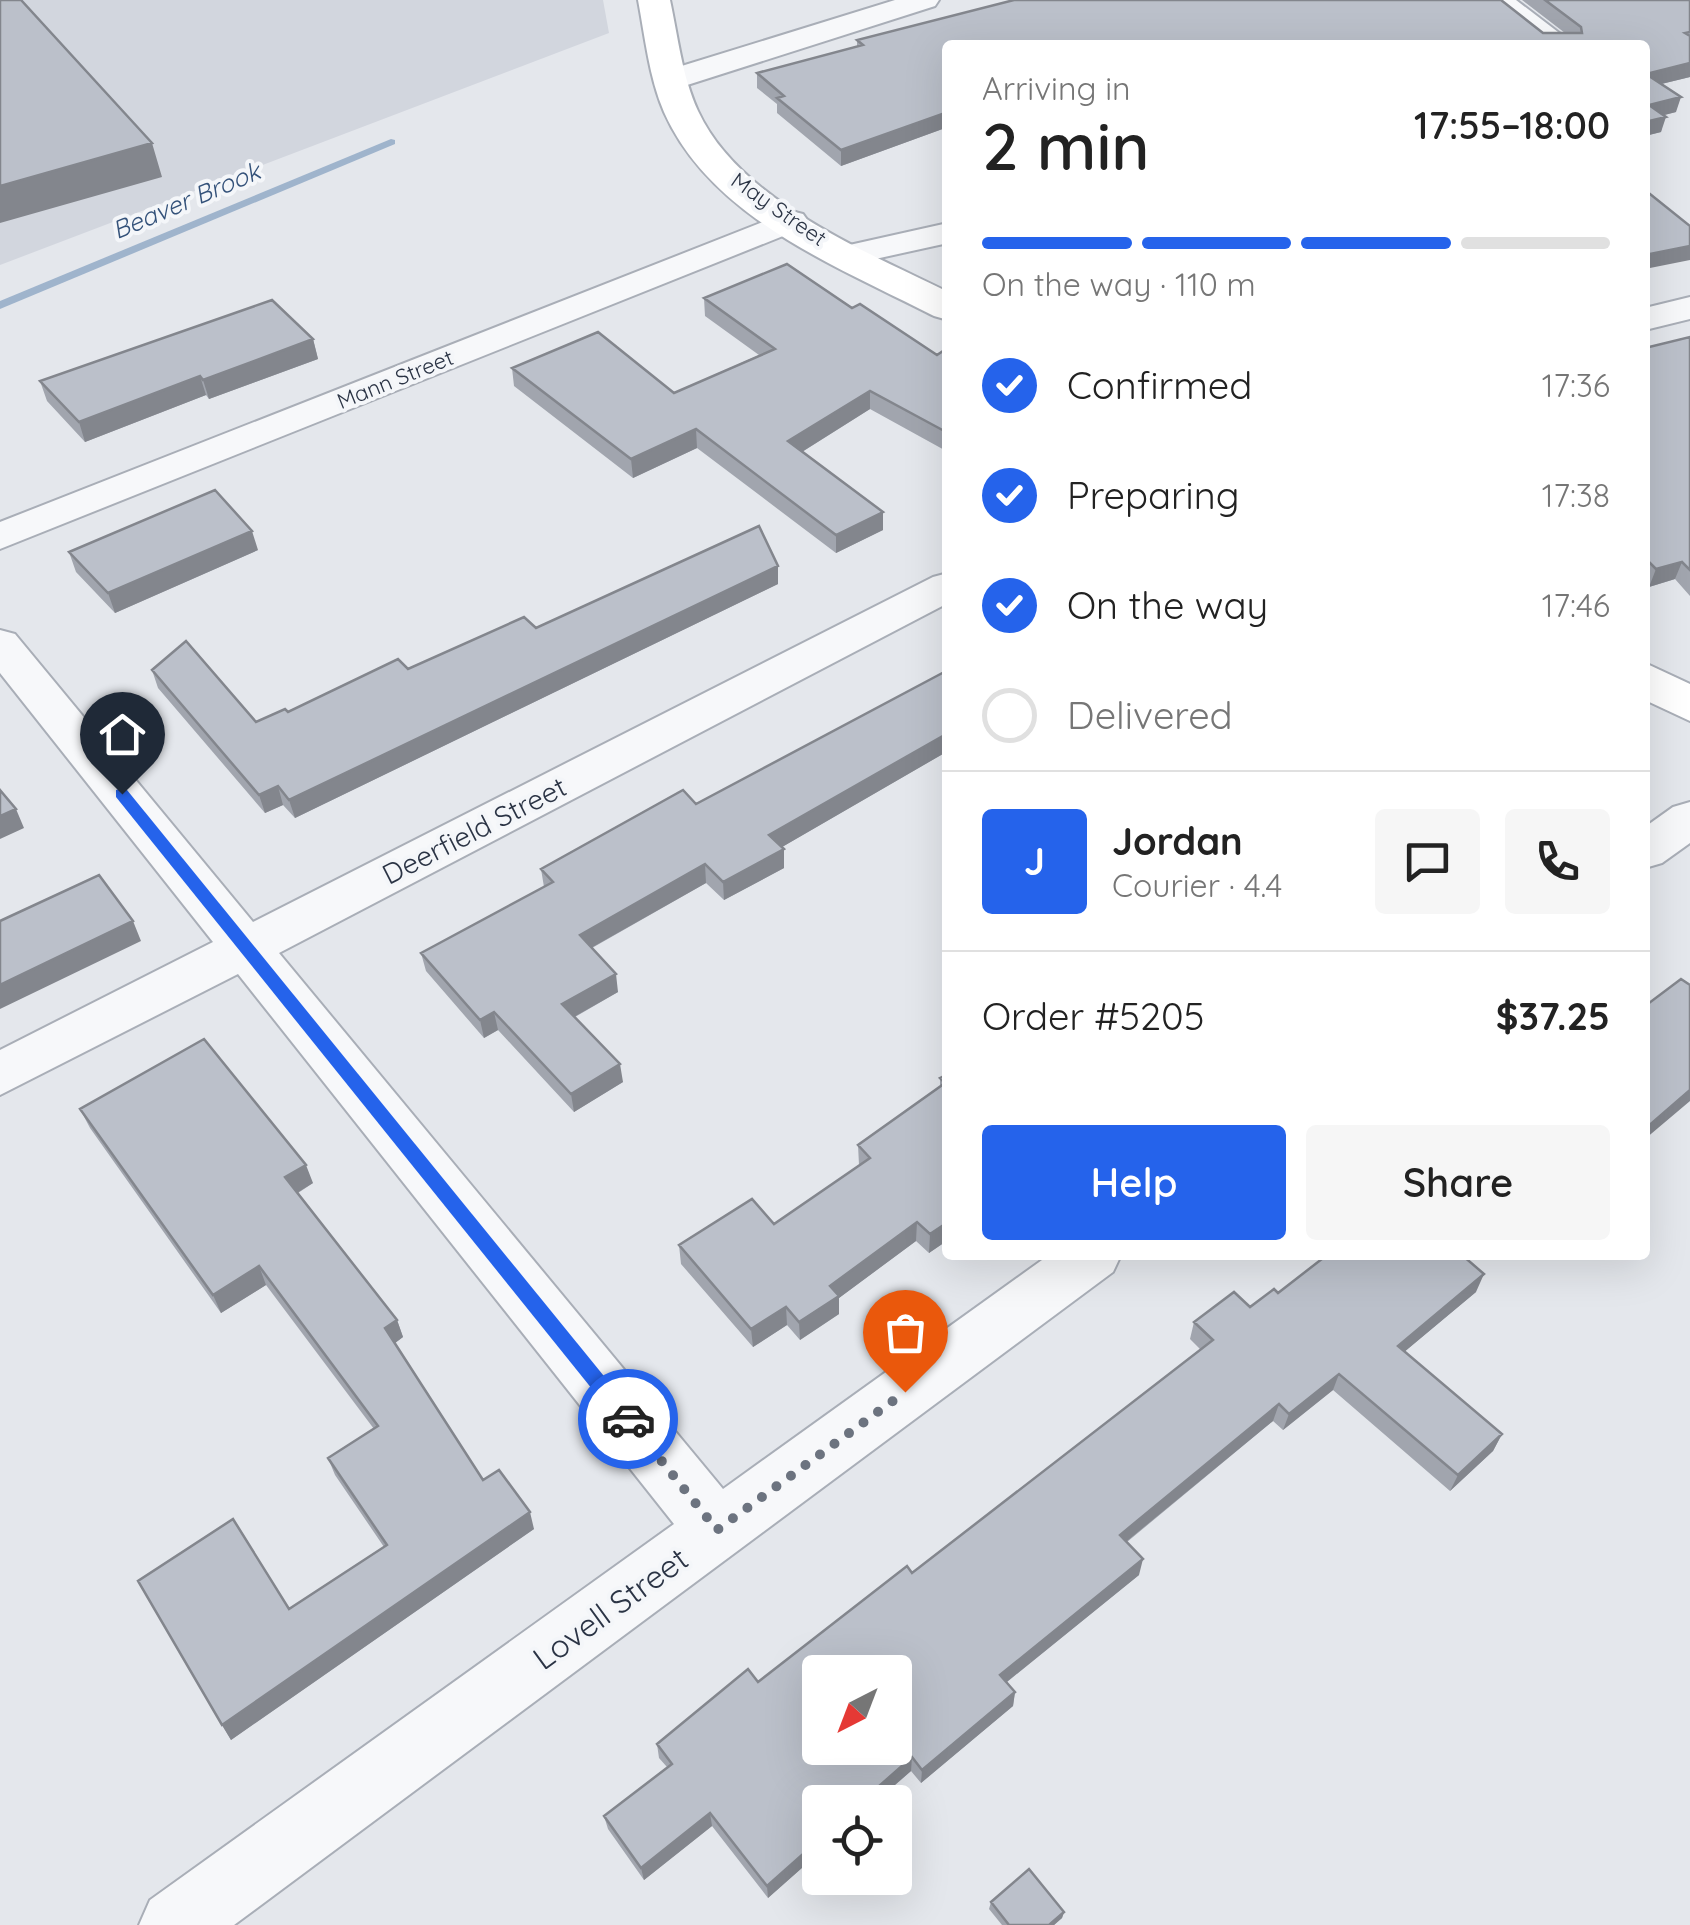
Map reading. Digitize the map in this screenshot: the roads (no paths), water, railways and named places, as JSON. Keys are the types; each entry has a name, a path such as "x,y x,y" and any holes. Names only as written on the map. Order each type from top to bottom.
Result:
{"street":[{"name":"May Street","path":"654,0 670,80 686,121 712,159 791,221 942,305"},
{"path":"670,80 924,0"},
{"path":"1497,0 1553,40"},
{"name":"Mann Street","path":"0,537 791,221"},
{"path":"848,255 942,234"},
{"path":"1650,318 1690,308"},
{"name":"Deerfield Street","path":"0,1074 942,589"},
{"path":"0,644 717,1530"},
{"path":"1650,682 1690,705"},
{"path":"1650,848 1690,818"},
{"name":"Lovell Street","path":"176,1925 1085,1260"}],"waterway":[{"name":"Beaver Brook","path":"0,305 391,142"}]}
